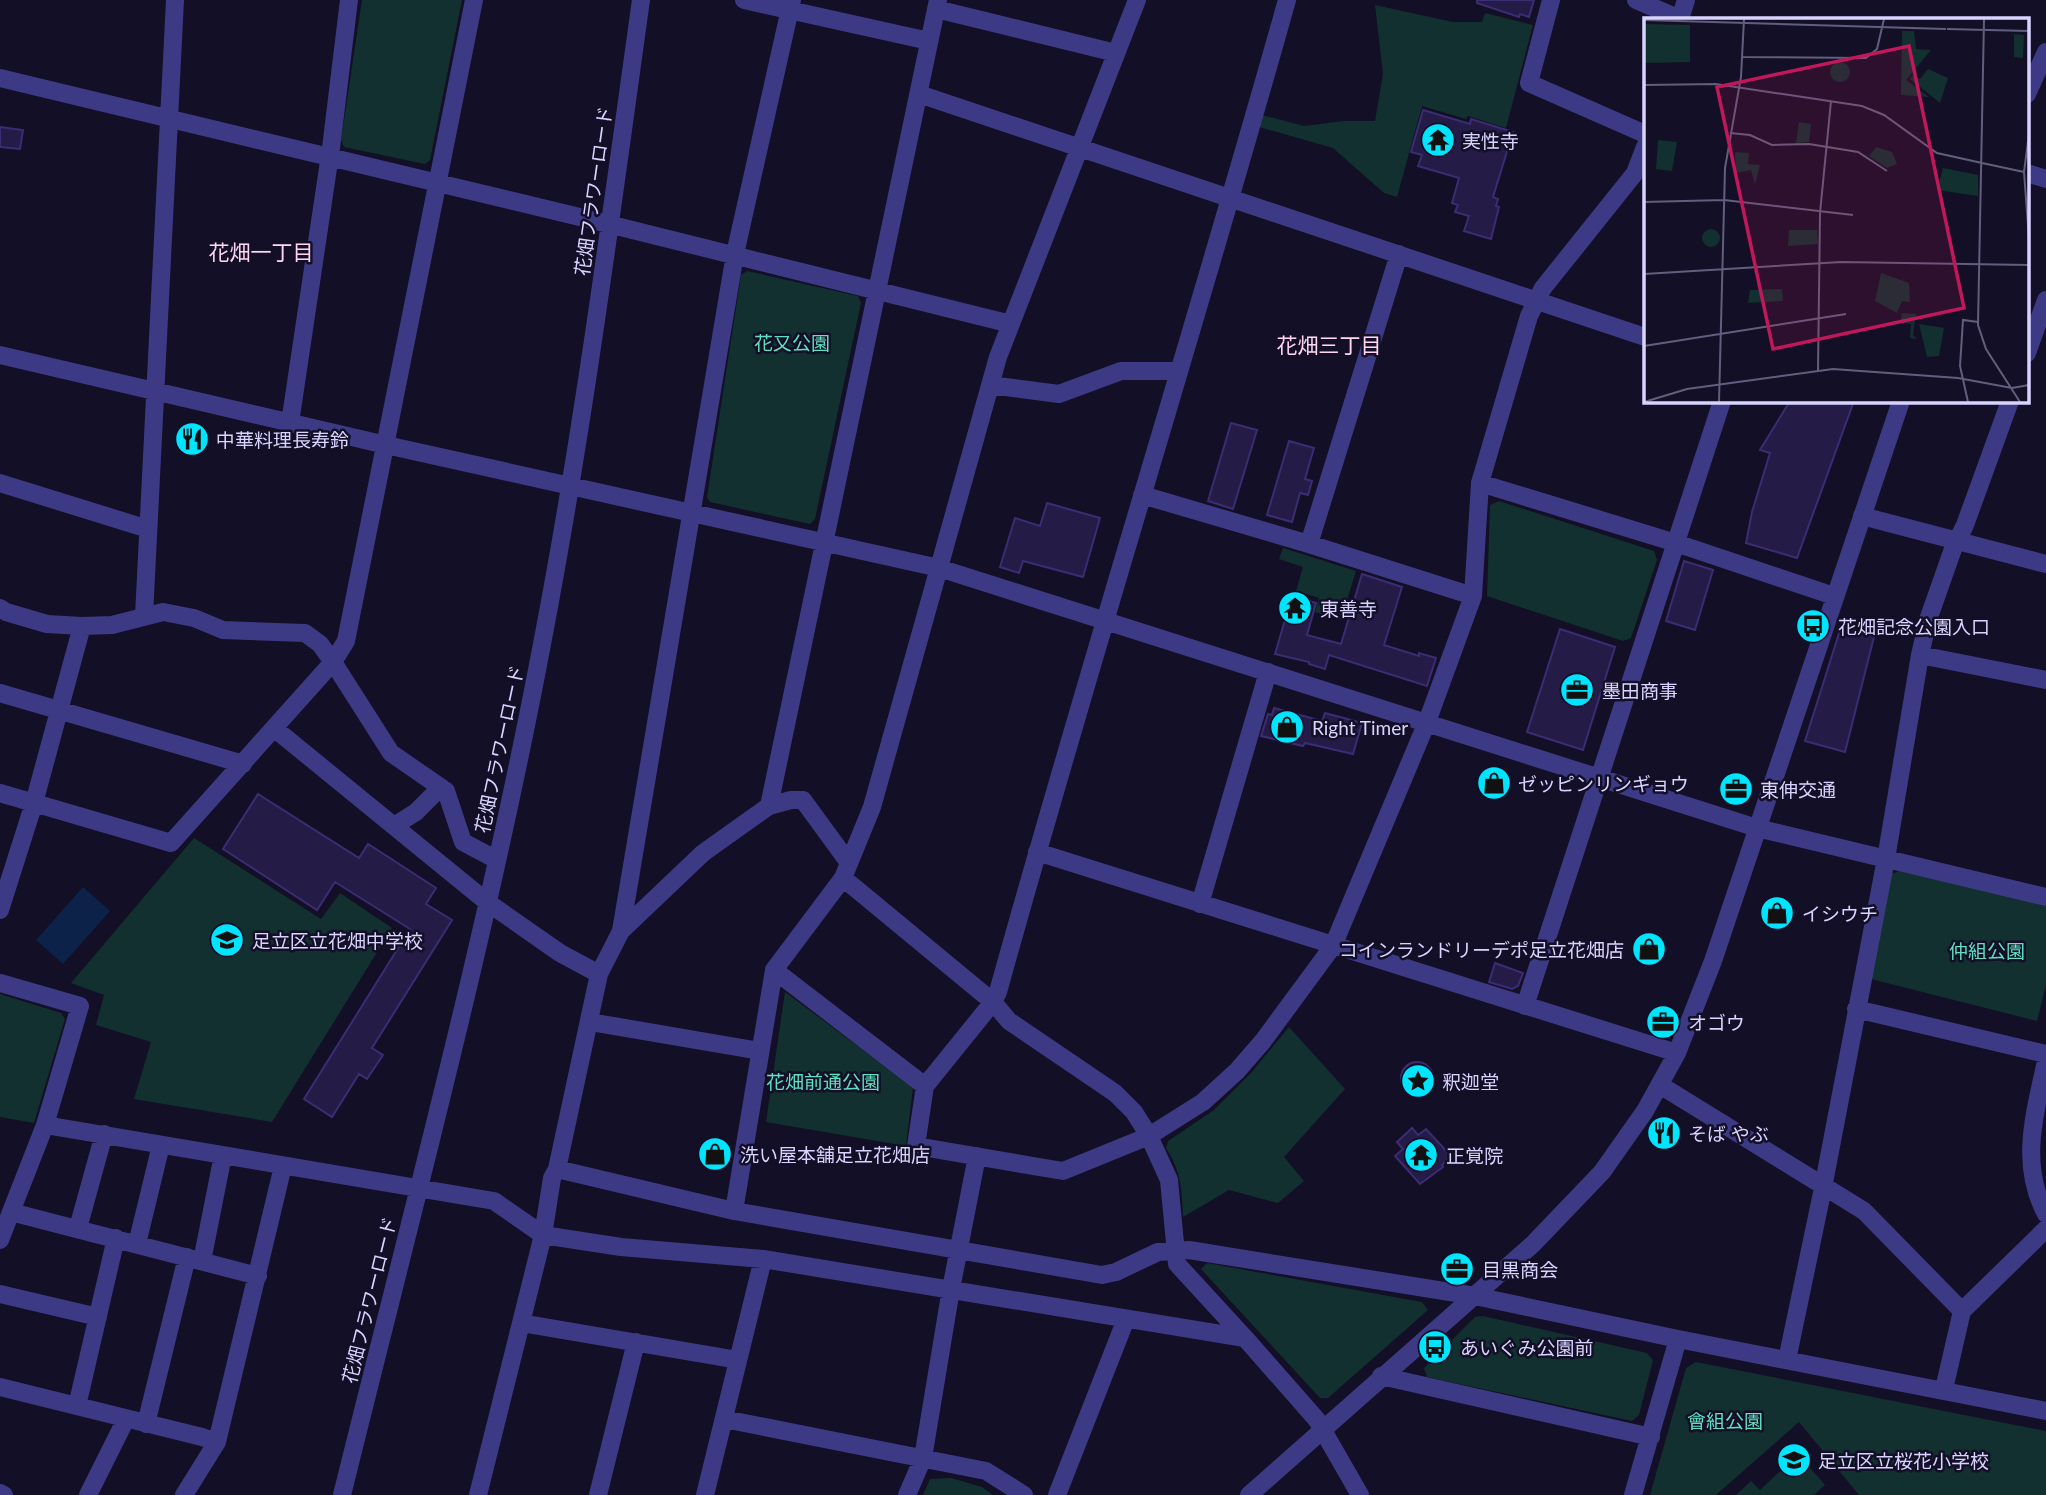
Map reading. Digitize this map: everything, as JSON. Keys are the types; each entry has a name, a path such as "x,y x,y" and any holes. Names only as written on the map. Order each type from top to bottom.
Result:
{"street":[{"path":"144,609 175,0"},
{"path":"289,423 330,157 349,0"},
{"path":"0,793 171,843 275,729 333,662 346,641 474,0"},
{"name":"花畑フラワーロード","path":"342,1495 488,902 542,647 571,484 641,0"},
{"path":"744,0 790,5 929,41"},
{"path":"734,1211 774,970 846,870 872,807 990,385 1011,324 1137,0"},
{"path":"1287,0 993,1002 925,1086 916,1146 1063,1171 1149,1136 1203,1102 1263,1041 1333,946 1427,722 1473,596 1480,483 1535,300 1642,168"},
{"path":"1551,0 1528,83 1644,134"},
{"path":"1636,0 1678,18"},
{"path":"1680,18 1686,0"},
{"path":"769,806 937,4 1116,53"},
{"path":"478,1495 543,1235 552,1178 557,1169 599,974 621,931 736,254 790,5"},
{"path":"2028,92 2046,52"},
{"path":"0,78 736,254 1011,324"},
{"path":"919,94 1644,337"},
{"path":"2028,173 2046,179"},
{"path":"1309,544 1399,254"},
{"path":"2028,350 2046,300"},
{"path":"0,355 289,423 939,568 1757,828 2046,897"},
{"path":"990,385 1059,394 1121,371 1179,371"},
{"path":"1525,1006 1722,402"},
{"path":"1249,1495 1533,1244 1602,1172 1645,1111 1677,1054 1713,961 1901,402"},
{"path":"1787,1360 1886,859 1920,655 1928,621 1956,541 1965,525 2010,402"},
{"path":"0,483 148,529"},
{"path":"1480,483 1834,596"},
{"path":"1142,495 1473,596"},
{"path":"1862,516 2046,564"},
{"path":"0,608 47,624 112,625 144,609 194,618 223,630 305,633 320,644 333,662 391,753 446,791 463,842 497,860"},
{"path":"0,910 34,803 82,626"},
{"path":"1920,655 2046,680"},
{"path":"1200,904 1268,672"},
{"path":"0,693 243,764"},
{"path":"275,729 488,902 560,953 599,974"},
{"path":"394,826 416,812 441,787"},
{"path":"621,931 703,853 769,806 803,800 846,870 993,1002 1009,1021 1115,1093 1133,1112 1149,1136 1169,1180 1177,1264 1322,1428 1360,1495"},
{"path":"1037,852 1677,1054"},
{"path":"774,970 925,1086"},
{"path":"0,983 80,1006 45,1125 0,1240"},
{"path":"1856,1009 2046,1054"},
{"path":"590,1022 760,1051"},
{"path":"2046,1061 2030,1136 2030,1154 2036,1190 2046,1214"},
{"path":"1660,1085 1864,1211 1962,1311"},
{"path":"45,1125 494,1201 543,1235 621,1247 763,1259 1245,1338"},
{"path":"78,1228 104,1134"},
{"path":"137,1244 161,1144"},
{"path":"146,1424 223,1155"},
{"path":"906,1495 923,1458 951,1289 977,1156"},
{"path":"184,1495 217,1442 283,1166"},
{"path":"557,1169 734,1211 1102,1275 1116,1272 1158,1252 1189,1250 1475,1296 2046,1411"},
{"path":"11,1213 257,1276"},
{"path":"1944,1389 1962,1311 2046,1229"},
{"path":"77,1406 116,1238"},
{"path":"705,1495 763,1259"},
{"path":"0,1294 98,1317"},
{"path":"1057,1495 1126,1319"},
{"path":"521,1323 738,1360"},
{"path":"1633,1495 1678,1339"},
{"path":"598,1495 636,1342"},
{"path":"1381,1376 1651,1437"},
{"path":"0,1387 217,1442"},
{"path":"88,1495 126,1419"},
{"path":"724,1419 986,1471 1024,1495"}],"green space":[{"path":"362,0 462,0 430,160 425,164 344,147 341,140"},
{"path":"1375,5 1453,22 1482,22 1485,13 1533,25 1506,128 1422,106 1397,197 1384,193 1333,148 1259,127 1262,115 1304,126 1344,121 1375,121 1383,74"},
{"name":"花又公園","path":"747,271 858,296 861,303 815,519 810,524 710,502 707,497 741,275"},
{"path":"1499,501 1654,551 1657,560 1631,638 1623,641 1487,596 1490,505"},
{"path":"1283,548 1356,571 1341,620 1315,612 1319,598 1296,591 1303,567 1279,559"},
{"path":"194,838 321,919 340,893 392,928 272,1122 134,1099 151,1042 96,1025 104,995 71,983"},
{"name":"仲組公園","path":"1899,871 2046,906 2046,985 2037,1021 1871,979 1889,875"},
{"name":"花畑前通公園","path":"785,992 913,1087 906,1146 766,1122"},
{"path":"0,994 61,1013 65,1019 34,1123 0,1117"},
{"path":"1289,1027 1345,1089 1284,1157 1304,1181 1278,1203 1229,1190 1183,1217 1180,1181 1166,1148 1168,1141 1214,1110 1251,1073"},
{"path":"1207,1263 1422,1302 1428,1310 1328,1398 1320,1398 1201,1269"},
{"path":"1483,1316 1647,1353 1653,1360 1639,1415 1632,1421 1427,1377 1424,1368 1475,1317"},
{"name":"會組公園","path":"1696,1362 2046,1431 2046,1495 1859,1495 1799,1422 1716,1495 1650,1495 1686,1368"},
{"path":"1798,1454 1825,1485 1814,1495 1736,1495 1751,1481 1760,1490"},
{"path":"951,1478 982,1487 993,1495 923,1495 930,1479"}],"water":[{"path":"83,887 110,911 63,964 36,940"}],"building":[{"path":"1477,0 1534,0 1529,17 1520,14 1519,17 1477,3"},
{"path":"1423,110 1470,124 1471,119 1513,132 1493,197 1498,199 1496,206 1499,207 1491,239 1464,231 1469,216 1455,212 1458,205 1452,203 1459,178 1418,166 1422,155 1411,152"},
{"path":"0,127 23,130 20,149 0,147"},
{"path":"1789,402 1854,402 1797,558 1746,543 1752,512 1770,453 1760,450"},
{"path":"1231,423 1257,430 1233,509 1208,501"},
{"path":"1289,441 1314,448 1305,479 1312,481 1308,495 1300,493 1292,522 1267,515"},
{"path":"1047,503 1100,518 1083,577 1023,561 1019,573 1000,567 1015,518 1040,526"},
{"path":"1684,561 1713,570 1695,630 1666,621"},
{"path":"1362,574 1402,587 1384,645 1419,656 1419,653 1436,658 1427,686 1329,655 1325,669 1309,662 1275,654 1292,596 1316,603 1307,635 1341,644"},
{"path":"1841,627 1874,637 1845,752 1805,741"},
{"path":"1560,629 1615,647 1583,750 1527,732"},
{"path":"1274,708 1322,721 1325,713 1362,723 1353,754 1261,736 1268,714 1272,715"},
{"path":"258,794 359,858 368,844 436,888 426,904 452,920 372,1048 383,1055 367,1079 359,1074 332,1117 304,1099 410,929 335,882 317,910 223,849"},
{"path":"1495,963 1523,973 1518,986 1512,989 1489,982"},
{"path":"1417,1062 1428,1067 1433,1078 1428,1089 1417,1094 1406,1089 1401,1078 1406,1067"},
{"path":"1412,1128 1418,1135 1426,1129 1451,1156 1443,1167 1420,1184 1395,1156 1403,1149 1397,1142"}],"place":[{"name":"実性寺","path":"1438,140"},
{"name":"中華料理長寿鈴","path":"192,439"},
{"name":"東善寺","path":"1295,608"},
{"name":"花畑記念公園入口","path":"1813,626"},
{"name":"墨田商事","path":"1577,690"},
{"name":"Right Timer","path":"1287,727"},
{"name":"ゼッピンリンギョウ","path":"1494,783"},
{"name":"東伸交通","path":"1736,789"},
{"name":"イシウチ","path":"1777,913"},
{"name":"足立区立花畑中学校","path":"227,940"},
{"name":"コインランドリーデポ足立花畑店","path":"1649,949"},
{"name":"オゴウ","path":"1663,1022"},
{"name":"釈迦堂","path":"1418,1081"},
{"name":"そば やぶ","path":"1664,1133"},
{"name":"洗い屋本舗足立花畑店","path":"715,1154"},
{"name":"正覚院","path":"1421,1155"},
{"name":"目黒商会","path":"1457,1269"},
{"name":"あいぐみ公園前","path":"1435,1347"},
{"name":"足立区立桜花小学校","path":"1794,1460"}],"district":[{"name":"花畑一丁目","path":"261,251"},
{"name":"花畑三丁目","path":"1329,344"}]}
